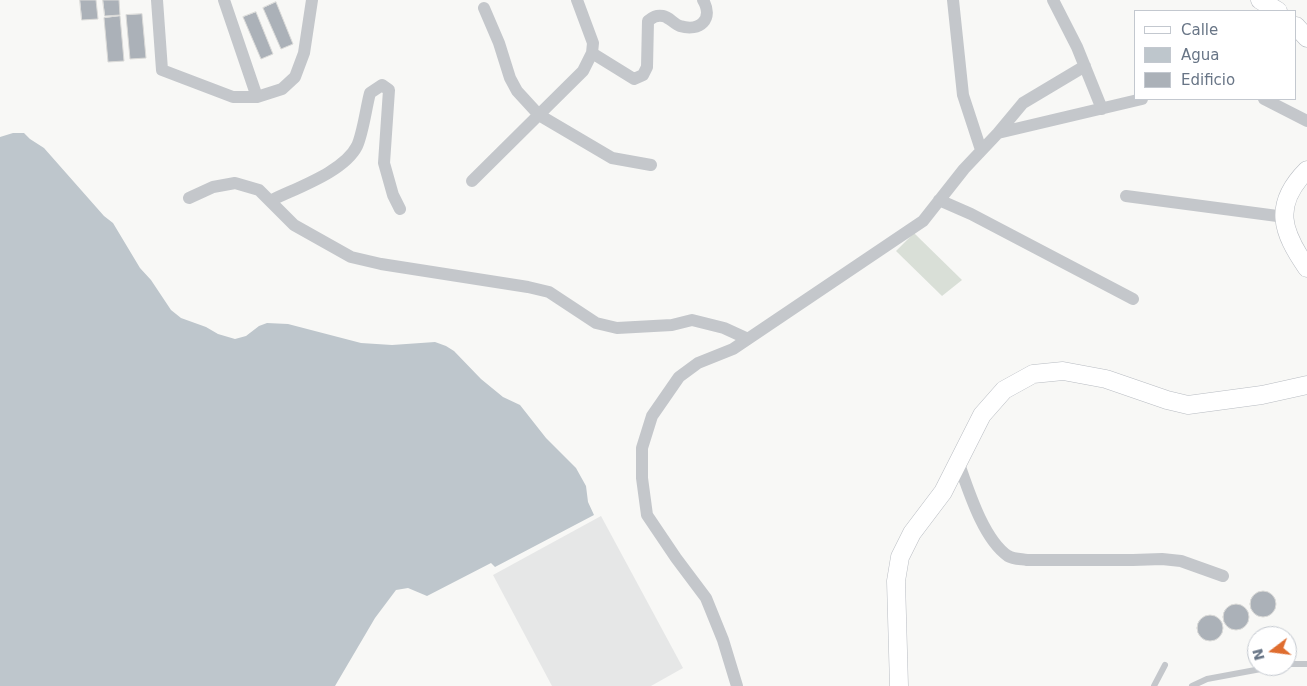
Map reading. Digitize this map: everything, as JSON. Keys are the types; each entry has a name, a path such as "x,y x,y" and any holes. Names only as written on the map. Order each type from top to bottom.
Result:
{"street":[{"path":"157,0 162,70 233,96 257,97 282,89 295,77 304,53 312,0"},
{"path":"224,0 257,97"},
{"path":"472,181 583,71 592,53 592,43 577,0"},
{"path":"592,53 634,79 643,75 647,67 648,21 654,16 665,16 680,26 693,27 702,24 707,18 708,12 703,0"},
{"path":"953,0 963,95 981,150"},
{"path":"1054,0 1078,47 1102,109"},
{"path":"1260,0 1276,10"},
{"path":"484,8 499,43 510,78 517,91 538,115 612,158 651,165"},
{"path":"1297,27 1307,38"},
{"path":"745,686 735,680 723,640 706,598 676,558 647,514 642,478 642,448 652,416 679,377 698,363 733,349 922,221 964,169 1023,103 1085,66"},
{"path":"270,201 345,163 357,145 370,93 382,85 389,90 384,163 393,195 400,209"},
{"path":"998,133 1138,100"},
{"path":"1266,100 1307,121"},
{"path":"1307,170 1297,180 1284,205 1285,226 1292,247 1307,268"},
{"path":"189,198 213,187 235,183 259,190 294,225 351,257 381,264 549,292 596,322 617,328 672,326 692,320 724,328 748,339"},
{"path":"1126,196 1285,217"},
{"path":"939,200 971,214 1133,300"},
{"path":"899,686 896,582 900,557 912,533 943,492 982,416 1004,390 1033,374 1063,371 1106,379 1167,400 1188,405 1262,395 1307,385"},
{"path":"958,461 978,516 1000,549 1010,557 1027,560 1162,559 1180,561 1223,576"}],"lane":[{"path":"1154,686 1165,666"},
{"path":"1192,686 1207,679 1247,672"}],"shaded area":[{"path":"914,233 962,280 942,296 896,251"},
{"path":"601,516 683,668 651,686 552,686 493,575"}],"water":[{"path":"13,133 24,133 44,148 104,216 113,223 140,268 151,280 171,310 181,318 206,327 218,334 235,339 246,336 259,326 267,323 288,324 361,343 392,345 435,342 446,346 454,351 481,379 503,397 520,405 546,438 576,468 586,486 588,502 594,515 495,567 491,563 427,596 408,588 396,590 375,618 335,686 0,686 0,137"}],"building":[{"path":"80,0 96,0 98,19 82,20"},
{"path":"103,0 119,0 120,15 105,16"},
{"path":"276,2 293,44 281,49 263,8"},
{"path":"256,12 273,54 261,59 243,17"},
{"path":"142,14 146,58 130,59 126,15"},
{"path":"120,16 124,61 108,62 104,18"},
{"path":"1263,591 1272,595 1276,604 1272,613 1263,617 1254,613 1250,604 1254,595"},
{"path":"1236,604 1245,608 1249,617 1245,626 1236,630 1227,626 1223,617 1227,608"},
{"path":"1210,615 1219,619 1223,628 1219,637 1210,641 1201,637 1197,628 1201,619"}]}
